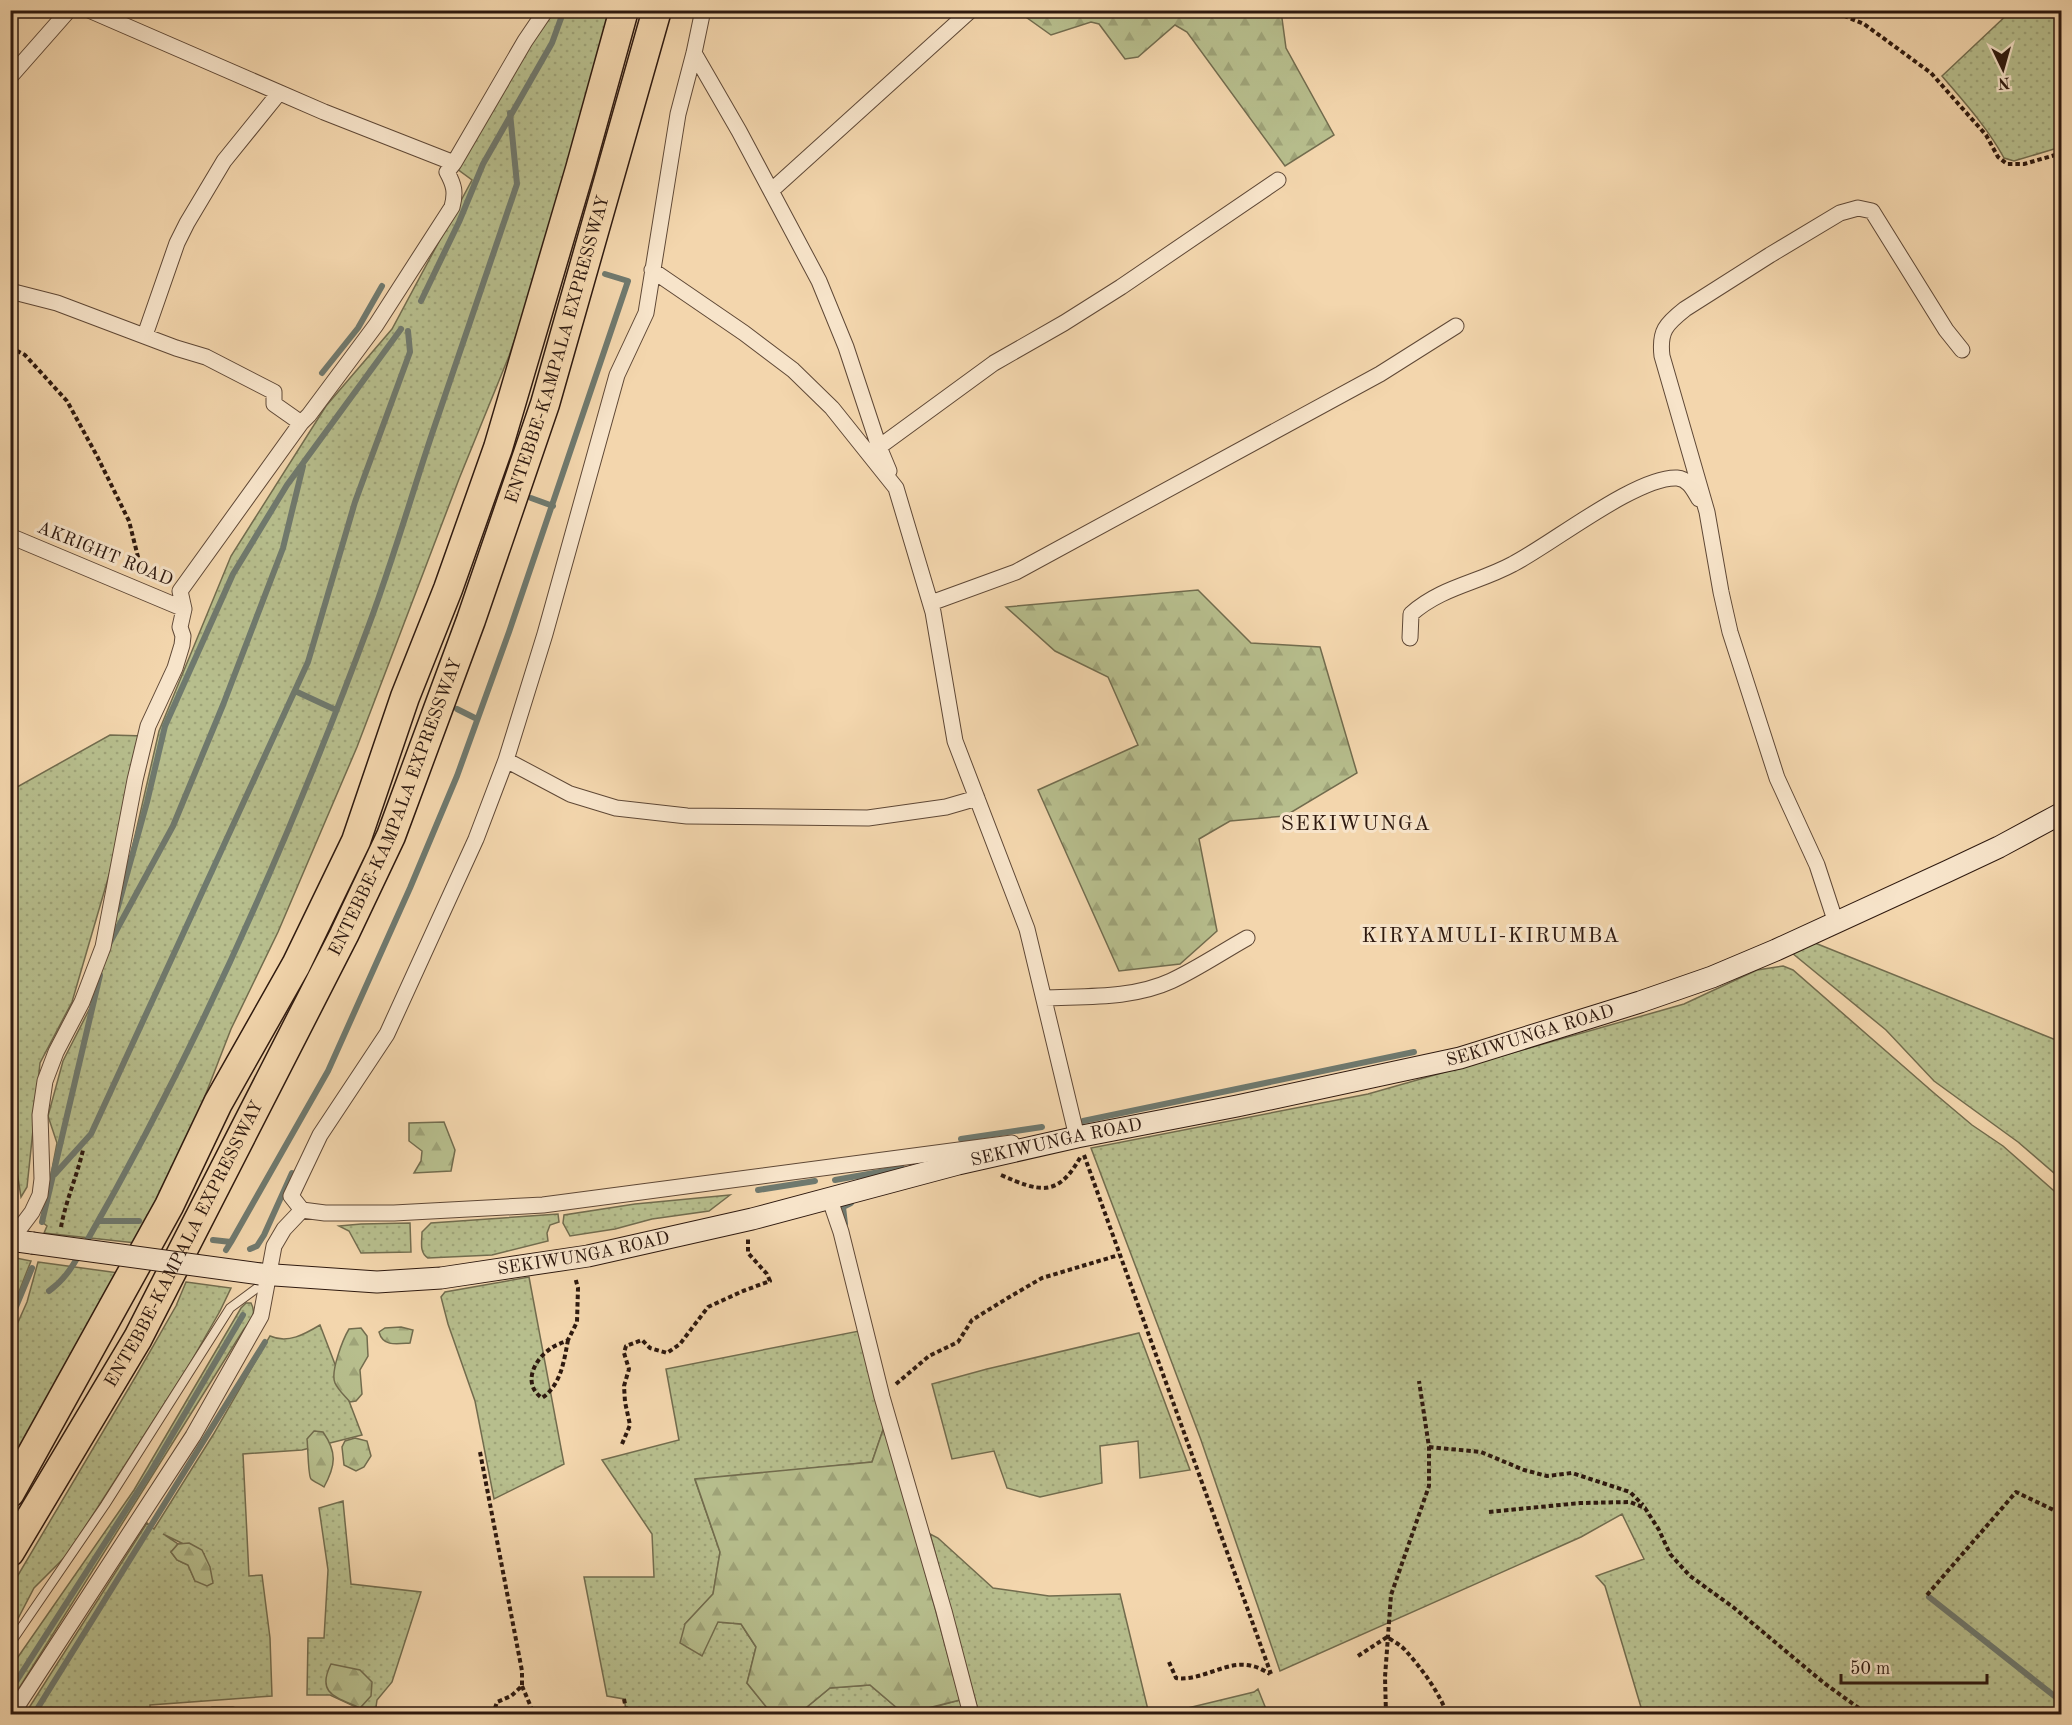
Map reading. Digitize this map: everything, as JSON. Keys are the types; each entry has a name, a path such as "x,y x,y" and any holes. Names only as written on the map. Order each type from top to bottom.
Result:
{"highway":[{"name":"ENTEBBE-KAMPALA EXPRESSWAY","path":"10,1493 169,1206 218,1104 296,965 356,841 405,697 448,589 498,448 577,180 624,10"},
{"name":"ENTEBBE-KAMPALA EXPRESSWAY","path":"10,1552 138,1338 344,935 391,836 471,620 545,404 657,10"}],"main road":[{"name":"SEKIWUNGA ROAD","path":"18,1241 266,1276 377,1282 441,1278 571,1259 747,1220 958,1164 1077,1137 1238,1106 1460,1058 1712,977 2000,847 2061,813"}],"street":[{"path":"10,77 69,10"},
{"path":"89,10 279,93 454,163"},
{"path":"18,1241 40,1195 42,1179 40,1115 45,1081 56,1052 82,1002 103,947 135,780 148,726 175,668 182,645 183,636 180,627 184,609 180,591 301,423 376,325 452,207 455,195 447,172 546,10"},
{"path":"694,53 772,190 819,281 846,347 879,447 896,488 931,603 955,741 1027,929 1077,1137 1012,1143 543,1205 394,1213 325,1213 303,1210 291,1196 300,1175 320,1135 387,1034 476,839 506,760 545,634 617,375 637,336 646,312 678,114 703,10"},
{"path":"772,190 971,10"},
{"path":"145,335 177,243 187,223 224,161 279,93"},
{"path":"879,447 993,363 1064,323 1121,287 1278,180"},
{"path":"1836,922 1817,865 1777,778 1730,632 1707,512 1662,356 1660,340 1673,318 1760,261 1840,213 1858,208 1872,211 1946,330 1962,350"},
{"path":"652,270 744,333 793,370 832,408 896,488"},
{"path":"10,291 57,303 206,357 274,392 274,404 301,423"},
{"path":"931,603 1016,572 1380,374 1456,326"},
{"path":"1410,638 1410,614 1420,605 1446,590 1486,577 1513,564 1640,487 1665,480 1683,479 1690,484 1707,512"},
{"name":"AKRIGHT ROAD","path":"10,536 184,609"},
{"path":"506,760 570,794 616,808 687,816 868,818 946,807 977,798"},
{"path":"1044,998 1111,995 1142,990 1170,981 1248,938"},
{"path":"829,1197 842,1232 882,1397 938,1589 971,1714"},
{"path":"12,1714 193,1436 261,1316 266,1276 274,1246 284,1229 303,1210"}],"lane":[{"path":"10,1644 105,1506 230,1308 266,1276"}],"path":[{"path":"1830,10 1864,24 1931,73 1986,135 1998,157 2007,164 2024,164 2061,153"},
{"path":"10,347 25,355 67,401 129,521 141,569 160,598"},
{"path":"60,1233 70,1190 77,1176 83,1150"},
{"path":"1000,1175 1042,1189 1060,1183 1075,1167 1083,1152 1271,1674 1250,1665 1229,1667 1186,1679 1176,1678 1169,1662"},
{"path":"621,1443 630,1425 624,1386 629,1369 624,1353 626,1346 642,1340 650,1348 667,1353 680,1344 708,1307 770,1281 767,1274 748,1253 747,1220"},
{"path":"882,1397 929,1356 958,1342 972,1320 1011,1296 1042,1278 1119,1255"},
{"path":"568,1340 552,1347 539,1358 531,1372 534,1388 542,1398 549,1394 560,1377 568,1340 577,1322 578,1288 571,1259"},
{"path":"1386,1714 1385,1677 1391,1595 1429,1486 1429,1447 1419,1381"},
{"path":"1429,1447 1481,1452 1524,1470 1547,1476 1572,1473 1630,1492 1645,1508 1670,1554 1690,1576 1733,1607 1824,1683 1872,1714"},
{"path":"480,1452 522,1671 522,1686 534,1714"},
{"path":"1928,1595 2016,1492 2061,1514"},
{"path":"1489,1512 1580,1503 1630,1502 1645,1508"},
{"path":"1358,1656 1387,1637"},
{"path":"1387,1637 1405,1649 1447,1714"},
{"path":"493,1714 497,1702 511,1696 522,1686"},
{"path":"624,1699 627,1714"}],"green space":[{"path":"542,11 610,11 548,242 509,356 459,479 357,747 278,932 231,1029 179,1163 136,1243 44,1233 47,1226 42,1222 57,1143 48,1116 63,1061 93,1002 124,884 159,731 231,556 326,406 392,329 472,180 449,163"},
{"path":"1021,11 1281,11 1286,48 1334,135 1285,166 1187,32 1175,25 1138,57 1125,59 1099,24 1091,22 1051,35 1023,15"},
{"path":"2011,11 2062,11 2061,147 2014,161 2004,158 1983,125 1942,76"},
{"path":"1198,590 1251,643 1320,647 1357,773 1285,816 1230,821 1199,839 1217,931 1180,964 1119,971 1038,790 1138,745 1108,677 1055,651 1006,607"},
{"path":"110,735 145,736 135,786 72,1002 40,1063 27,1187 21,1197 10,1127 10,791"},
{"path":"1815,943 2061,1042 2061,1179 2018,1142 1934,1081 1886,1030 1792,953"},
{"path":"1783,966 1793,970 1934,1093 1972,1125 2003,1146 2061,1197 2061,1714 1643,1714 1605,1586 1596,1576 1644,1559 1622,1514 1581,1537 1280,1671 1201,1440 1091,1148 1368,1094 1684,1004 1757,970"},
{"path":"444,1122 455,1150 451,1171 414,1173 421,1161 422,1151 409,1141 409,1123"},
{"path":"730,1195 709,1211 652,1219 615,1229 570,1236 563,1223 564,1215 635,1204"},
{"path":"558,1214 559,1222 550,1225 547,1233 548,1241 492,1255 428,1258 422,1250 422,1232 431,1223"},
{"path":"410,1223 411,1252 361,1253 349,1231 339,1226 361,1224"},
{"path":"10,1257 31,1261 11,1312"},
{"path":"38,1262 119,1273 11,1468 11,1338 27,1302"},
{"path":"529,1277 564,1464 494,1499 475,1401 441,1297 445,1292"},
{"path":"186,1282 231,1288 188,1367 67,1555 34,1588 11,1632 11,1587 136,1376 176,1306"},
{"path":"246,1303 251,1303 253,1307 251,1320 11,1701 11,1667 134,1490"},
{"path":"320,1325 362,1435 302,1450 243,1454 249,1576 262,1575 270,1638 272,1696 150,1705 150,1714 25,1714 147,1523 154,1529 213,1435 270,1336 290,1338 302,1335","holes":["163,1534 204,1554 195,1581 188,1565 177,1560 171,1552 178,1544"]},
{"path":"401,1327 413,1330 410,1343 387,1342 379,1332 385,1328"},
{"path":"361,1328 367,1336 368,1356 360,1370 362,1394 356,1401 350,1402 336,1386 334,1371 349,1329"},
{"path":"859,1331 885,1424 872,1462 695,1480 720,1552 713,1594 685,1624 718,1622 741,1624 756,1647 747,1683 772,1714 627,1714 624,1699 607,1696 584,1577 654,1577 652,1534 602,1460 679,1440 666,1369"},
{"path":"1139,1333 1190,1470 1140,1478 1138,1441 1100,1446 1102,1483 1040,1497 1007,1488 994,1451 952,1459 932,1384"},
{"path":"885,1424 960,1700 904,1714 870,1685 830,1688 802,1711 792,1714 772,1714 747,1683 756,1647 741,1624 718,1622 702,1656 680,1643 685,1624 713,1594 720,1552 695,1479 872,1462"},
{"path":"314,1431 323,1432 333,1452 333,1465 324,1487 311,1479 309,1472 307,1439"},
{"path":"355,1438 367,1441 371,1456 364,1467 356,1471 344,1465 342,1447 345,1441"},
{"path":"343,1501 351,1584 421,1592 392,1682 377,1700 375,1714 330,1695 307,1695 308,1638 324,1638 328,1570 319,1508"},
{"path":"930,1534 938,1538 993,1588 1049,1596 1120,1594 1149,1714 979,1714"},
{"path":"189,1543 202,1550 210,1567 213,1583 207,1586 195,1581 188,1565 177,1560 171,1552 178,1544"},
{"path":"331,1664 360,1670 372,1682 371,1696 360,1708 336,1697 327,1688 327,1674"},
{"path":"870,1685 904,1714 792,1714 802,1711 830,1688"},
{"path":"1258,1689 1268,1714 1163,1714 1254,1692"},
{"path":"960,1700 964,1714 908,1714"},
{"path":"212,1707 233,1707 251,1714 205,1714"}],"waterway":[{"path":"421,301 459,222 483,164 552,43 564,10"},
{"path":"84,1246 126,1171 204,1018 275,861 340,702 387,573 517,184 510,113"},
{"path":"213,1240 231,1242 328,1071 410,888 457,776 509,632 628,281 605,274"},
{"path":"322,373 358,328 382,286"},
{"path":"117,910 165,726 233,574 287,485 401,329"},
{"path":"55,1174 91,1134 308,662 355,502 410,352 408,331"},
{"path":"109,944 173,826 223,705 283,548 303,466"},
{"path":"531,498 553,506"},
{"path":"295,691 336,710"},
{"path":"457,709 477,719"},
{"path":"42,1222 100,975"},
{"path":"1083,1121 1414,1052"},
{"path":"961,1139 1042,1127"},
{"path":"835,1180 902,1168"},
{"path":"250,1249 257,1246 264,1235 292,1173"},
{"path":"758,1190 815,1181"},
{"path":"845,1224 843,1207 851,1203"},
{"path":"99,1221 139,1221"},
{"path":"226,1250 231,1242"},
{"path":"49,1291 66,1274 79,1255"},
{"path":"10,1321 32,1268"},
{"path":"10,1691 151,1471 243,1315"},
{"path":"34,1714 265,1342"},
{"path":"1929,1597 2062,1702"}],"district":[{"name":"SEKIWUNGA","path":"1356,824"},
{"name":"KIRYAMULI-KIRUMBA","path":"1491,936"}]}
